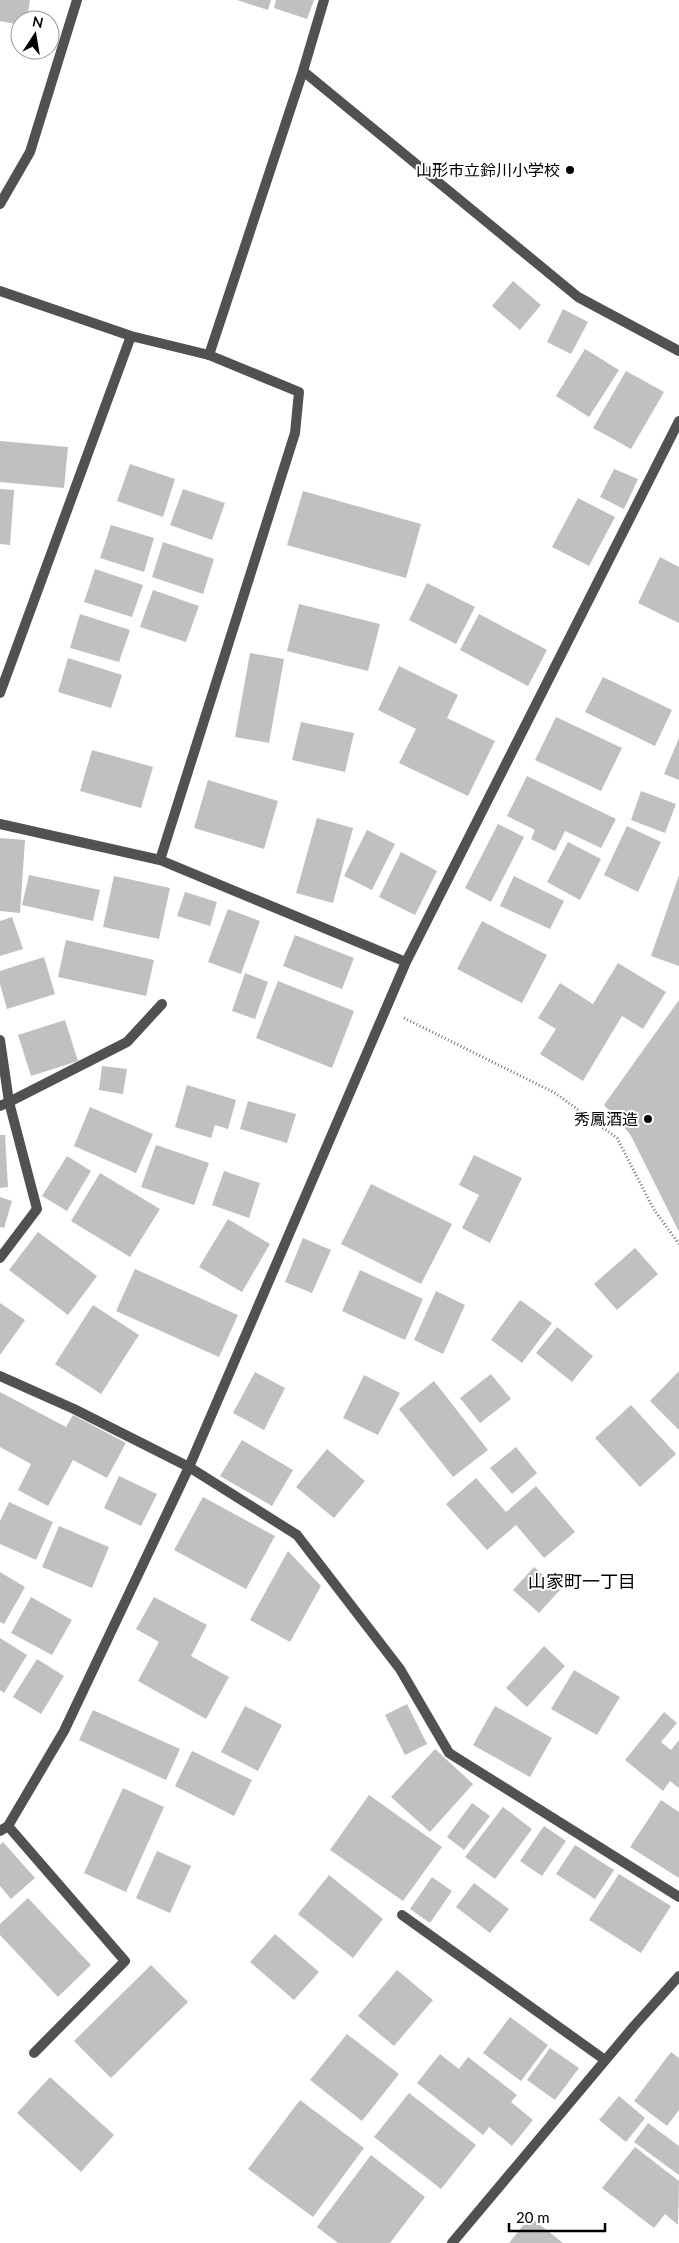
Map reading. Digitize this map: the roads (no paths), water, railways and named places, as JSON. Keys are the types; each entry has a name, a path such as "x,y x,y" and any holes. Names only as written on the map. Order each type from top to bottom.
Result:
{"street":[{"path":"0,204 30,152 77,0"},
{"path":"209,355 303,71 324,0"},
{"path":"303,71 578,297 679,351"},
{"path":"0,291 131,336 209,355 298,392 295,433 160,860"},
{"path":"0,693 131,336"},
{"path":"34,2053 124,1961 4,1829 64,1731 189,1467 406,962 679,421"},
{"path":"0,824 160,860 406,962"},
{"path":"4,1104 127,1042 162,1004"},
{"path":"0,1040 4,1104 37,1209 0,1258"},
{"path":"0,1376 74,1409 189,1467 297,1535 400,1668 449,1753 679,1897"},
{"path":"402,1915 605,2060"},
{"path":"452,2243 605,2060 679,1976"}],"place":[{"name":"山形市立鈴川小学校","path":"570,170"},
{"name":"秀鳳酒造","path":"648,1119"}],"district":[{"name":"山家町一丁目","path":"582,1582"}]}
